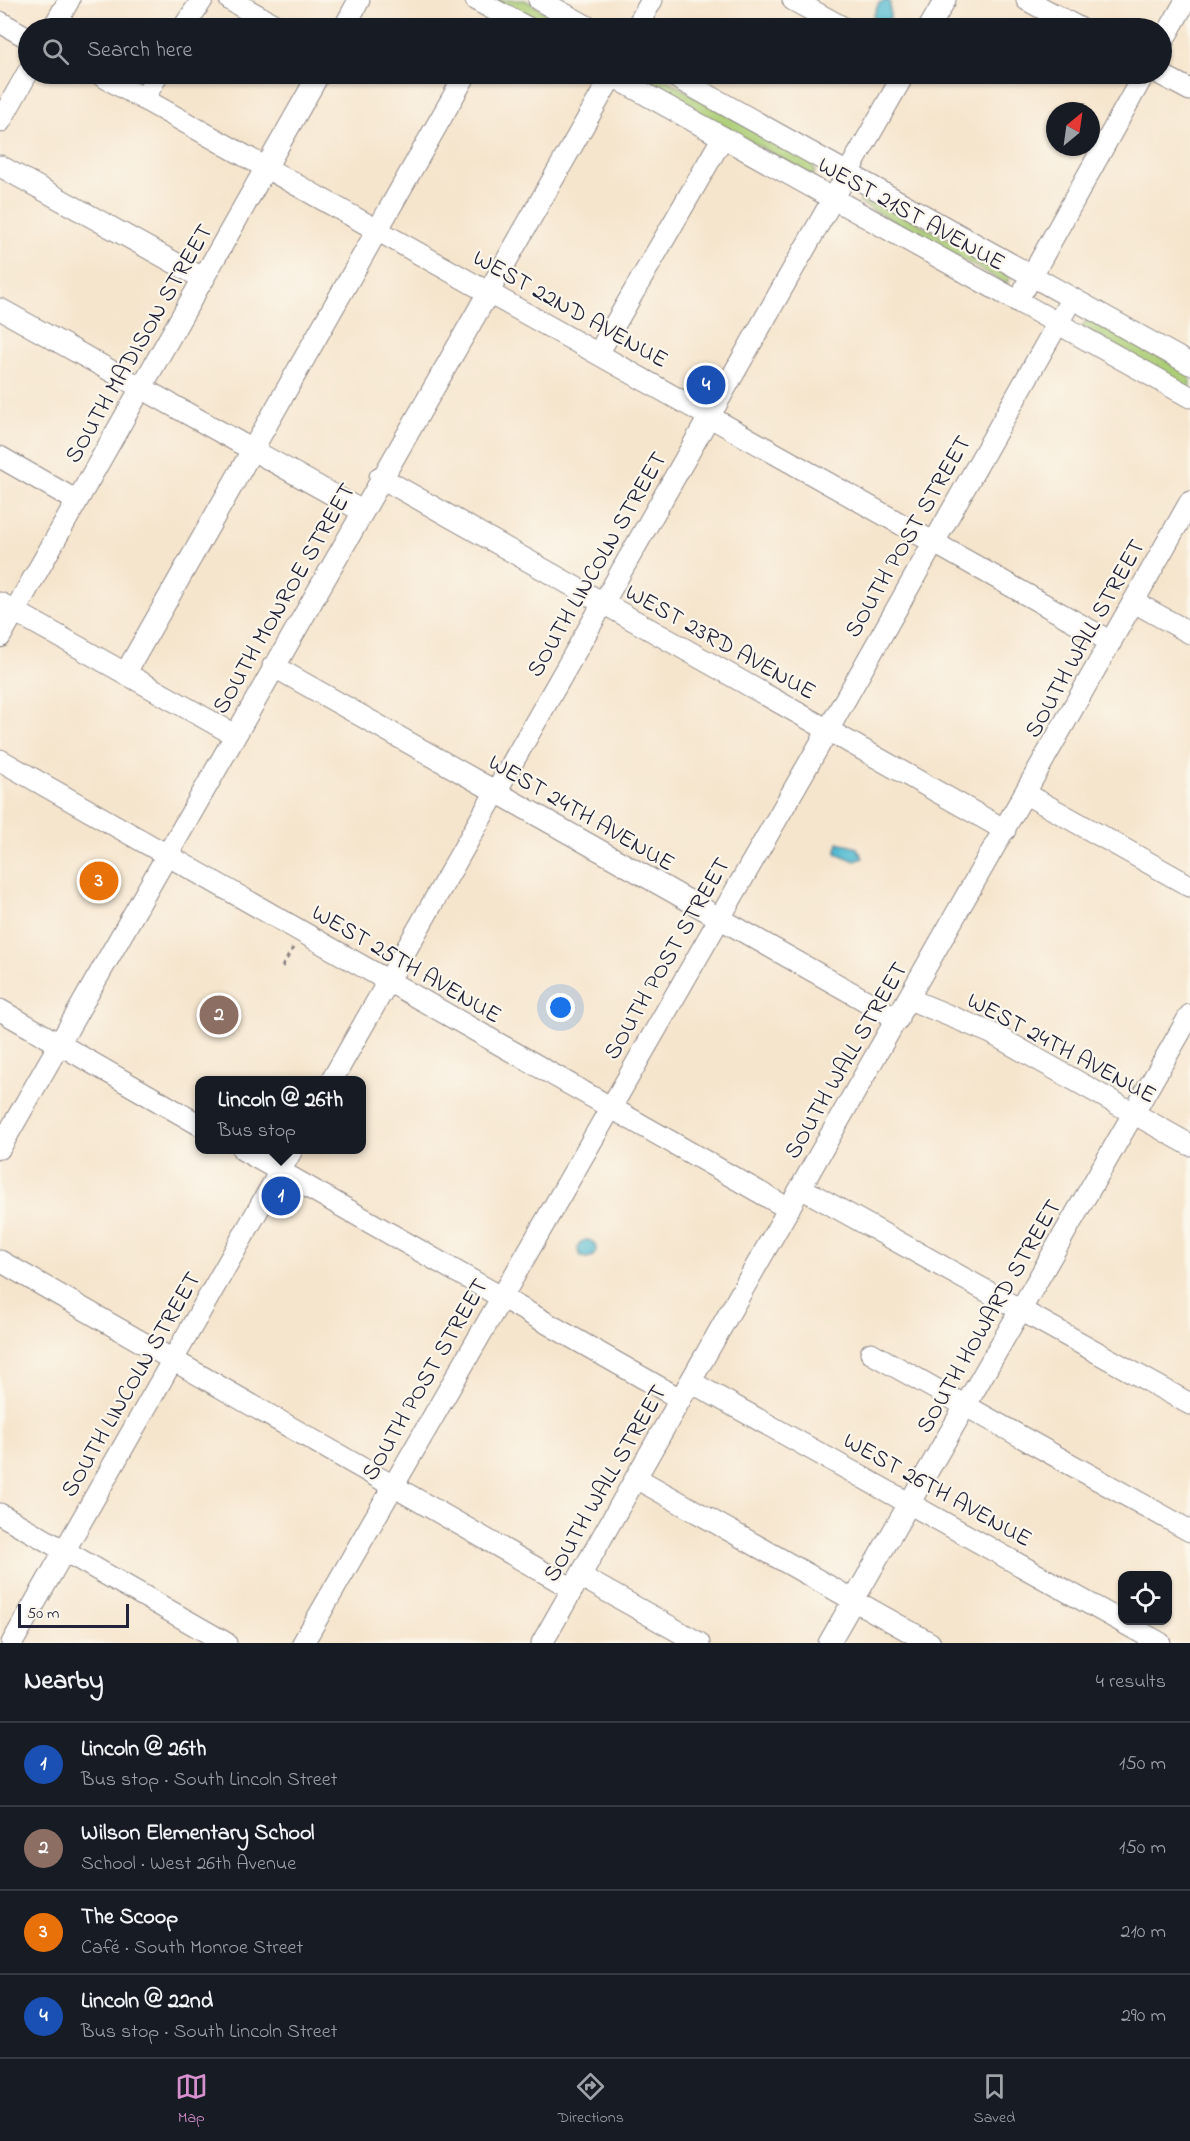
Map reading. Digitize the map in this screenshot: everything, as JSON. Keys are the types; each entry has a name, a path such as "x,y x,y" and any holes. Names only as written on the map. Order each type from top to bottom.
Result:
{"street":[{"path":"59,18 69,0"},
{"path":"190,18 202,0"},
{"path":"230,0 262,18"},
{"path":"349,18 359,0"},
{"path":"476,0 492,18"},
{"path":"539,0 572,18"},
{"path":"642,18 652,0"},
{"path":"793,0 826,18"},
{"path":"935,18 945,0"},
{"path":"1027,0 1060,18"},
{"path":"1172,25 1186,0"},
{"path":"0,22 18,32"},
{"path":"1172,80 1190,90"},
{"path":"0,122 21,84"},
{"name":"WEST 22ND AVENUE","path":"117,84 599,352 1111,642"},
{"path":"144,99 152,84"},
{"name":"SOUTH MADISON STREET","path":"0,637 7,607 77,501 313,84"},
{"path":"125,674 460,84"},
{"name":"SOUTH MONROE STREET","path":"0,1148 380,477 490,292 605,84"},
{"name":"WEST 21ST AVENUE","path":"629,84 1190,397"},
{"name":"WEST 21ST AVENUE","path":"688,84 1190,364"},
{"name":"SOUTH LINCOLN STREET","path":"334,1076 898,84"},
{"path":"1017,300 1138,84"},
{"path":"599,352 723,137"},
{"path":"0,166 204,279"},
{"name":"SOUTH POST STREET","path":"303,1643 828,730 1072,298"},
{"path":"0,309 362,511"},
{"path":"0,457 77,501"},
{"name":"WEST 23RD AVENUE","path":"380,477 1005,830"},
{"name":"SOUTH WALL STREET","path":"542,1643 1111,642 1185,524 1190,502"},
{"path":"1134,602 1190,633"},
{"path":"7,607 235,735"},
{"name":"WEST 24TH AVENUE","path":"273,666 898,1019"},
{"name":"WEST 25TH AVENUE","path":"0,760 789,1209"},
{"path":"1026,794 1190,886"},
{"name":"WEST 24TH AVENUE","path":"909,999 991,1034 1190,1145"},
{"path":"0,1010 195,1122"},
{"name":"SOUTH HOWARD STREET","path":"829,1643 1190,1015"},
{"name":"WEST 26TH AVENUE","path":"251,1154 500,1298 910,1502 1160,1643"},
{"name":"SOUTH LINCOLN STREET","path":"12,1643 289,1154"},
{"path":"801,1188 1190,1404"},
{"path":"0,1261 393,1486 577,1583 699,1643"},
{"path":"871,1353 1190,1531"},
{"path":"636,1478 930,1643"},
{"path":"0,1514 226,1643"}],"path":[{"path":"282,967 293,948"}],"green space":[{"path":"496,0 525,0 557,18 529,18"},
{"path":"648,84 674,84 813,163 815,173 812,176"},
{"path":"866,194 1010,274 1007,284 860,203 860,197"},
{"path":"1089,318 1190,373 1190,392 1082,326"}],"water":[{"path":"888,0 890,18 873,18 879,3"},
{"path":"838,842 857,848 863,858 855,861 836,853"},
{"path":"583,1240 591,1240 596,1245 594,1256 583,1258 578,1253 578,1245"}],"place":[{"name":"Lincoln @ 22nd","path":"706,385"},
{"name":"The Scoop","path":"99,881"},
{"name":"Wilson Elementary School","path":"219,1015"},
{"name":"Lincoln @ 26th","path":"281,1196"}]}
